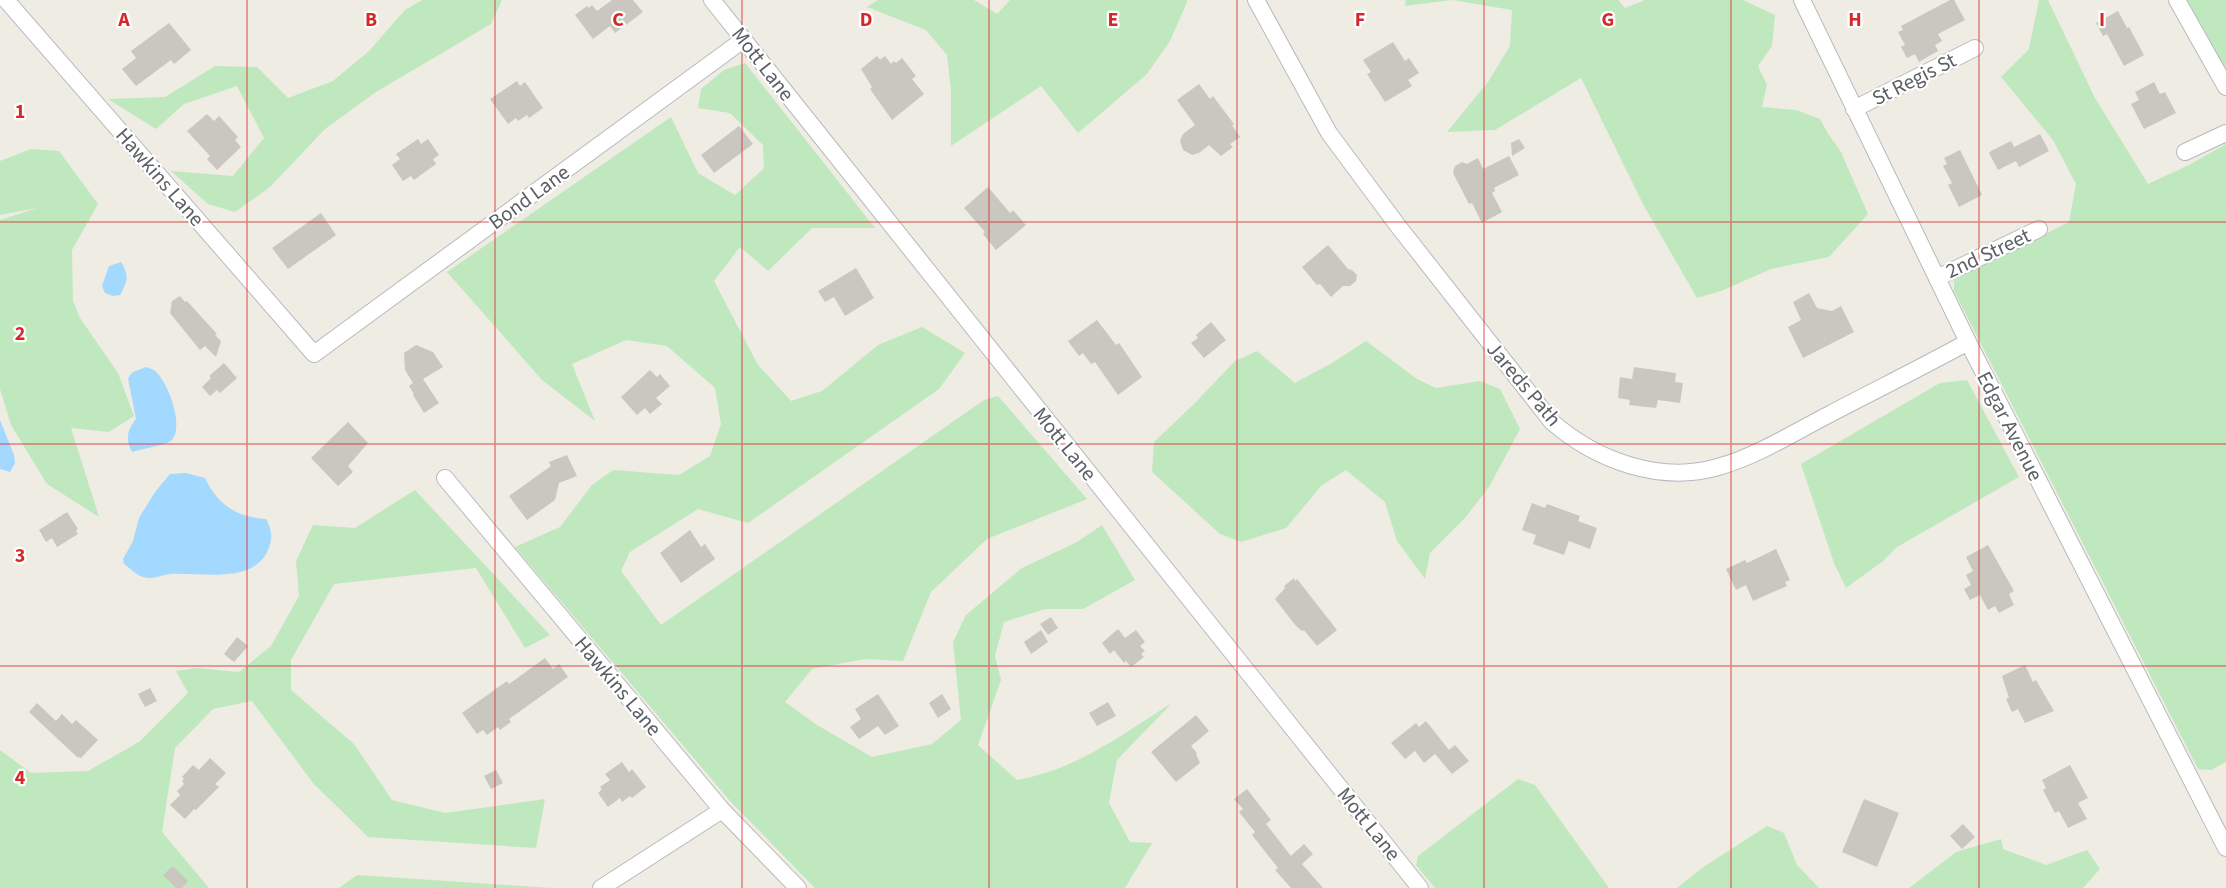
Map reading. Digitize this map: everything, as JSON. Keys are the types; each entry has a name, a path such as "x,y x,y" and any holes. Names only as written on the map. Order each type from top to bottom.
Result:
{"street":[{"name":"Hawkins Lane","path":"6,0 314,354"},
{"name":"Mott Lane","path":"712,0 1420,888"},
{"name":"Jareds Path","path":"1256,0 1329,133 1552,422 1588,448 1642,470 1678,473 1717,468 1760,451 1968,342"},
{"name":"Edgar Avenue","path":"1802,0 1968,342 2226,848"},
{"path":"2176,0 2226,87"},
{"name":"Bond Lane","path":"314,354 743,40"},
{"name":"St Regis St","path":"1854,109 1975,48"},
{"path":"2185,152 2226,133"},
{"name":"2nd Street","path":"1937,278 2038,229"},
{"name":"Hawkins Lane","path":"445,478 722,810 798,888"},
{"path":"601,888 722,810"}],"green space":[{"path":"422,0 502,0 491,24 376,92 325,129 270,187 235,212 208,204 171,171 233,176 264,138 237,86 184,104 156,129 108,99 165,97 215,66 257,67 288,98 333,81 369,51 405,10"},
{"path":"878,0 974,0 997,14 1010,0 1187,0 1187,2 1170,41 1147,74 1078,133 1041,86 951,146 951,91 947,55 926,30 867,7"},
{"path":"1406,0 1452,0 1405,6"},
{"path":"1453,0 1618,0 1625,8 1645,0 1743,0 1775,15 1772,46 1758,66 1767,85 1762,107 1796,110 1820,119 1841,152 1868,214 1829,257 1771,269 1721,291 1697,298 1644,206 1581,78 1495,130 1447,132 1488,82 1510,46 1512,10"},
{"path":"2039,0 2048,0 2095,98 2148,184 2189,165 2226,144 2226,762 2211,770 2198,769 1954,291 1954,280 2069,222 2076,184 2053,140 2001,77 2029,49"},
{"path":"2184,0 2226,0 2226,69"},
{"path":"745,63 875,228 812,228 768,271 740,247 714,281 758,365 791,401 822,391 878,345 922,327 965,353 939,389 748,523 698,509 630,552 621,571 661,625 984,400 998,396 1087,499 987,539 931,592 903,661 865,659 812,669 785,702 817,725 872,757 932,744 961,720 953,642 966,615 1022,568 1077,542 1102,525 1135,580 1083,609 1045,609 1004,622 995,656 1001,680 978,745 1017,780 1060,768 1079,759 1117,739 1172,703 1117,760 1109,803 1130,842 1152,843 1125,888 815,888 731,802 515,547 560,527 592,485 613,470 679,475 710,456 721,424 715,388 667,346 626,340 572,364 595,421 542,380 447,272 671,117 698,173 735,195 764,168 763,145 730,113 698,108 701,89 724,70"},
{"path":"31,149 59,151 98,204 72,250 73,301 80,318 118,373 134,416 109,432 71,428 99,517 47,484 11,425 0,389 0,220 37,208 0,215 0,161"},
{"path":"1366,341 1417,379 1436,388 1480,381 1500,389 1520,429 1489,487 1465,518 1430,553 1425,579 1397,541 1385,502 1346,470 1322,485 1286,528 1241,542 1220,534 1152,472 1154,442 1235,361 1257,351 1295,383"},
{"path":"1967,380 2019,477 1897,547 1883,561 1846,588 1834,563 1801,464 1940,383"},
{"path":"415,490 550,635 525,648 476,568 334,584 291,660 291,690 354,744 392,800 445,813 545,799 536,848 368,837 313,783 252,701 213,709 175,748 162,832 209,888 0,888 0,750 31,773 88,771 139,742 188,693 176,671 197,668 239,672 271,646 299,596 296,561 313,525 355,528"},
{"path":"1518,779 1535,785 1609,888 1435,888 1416,865 1418,856"},
{"path":"1767,826 1784,833 1797,865 1819,888 1677,888 1702,868"},
{"path":"2001,839 2003,849 2046,865 2087,850 2100,869 2083,888 1909,888 1956,852"},
{"path":"357,875 551,888 339,888"}],"water":[{"path":"121,262 126,274 126,282 120,295 113,296 105,293 102,286 109,266"},
{"path":"146,367 157,373 167,387 176,416 175,434 169,442 132,452 128,443 128,435 136,419 128,378 133,372"},
{"path":"0,420 14,455 15,463 10,472 0,469"},
{"path":"186,473 205,478 216,496 229,508 246,516 266,519 271,530 271,542 261,561 251,568 225,574 170,574 150,578 140,576 124,564 123,559 133,541 139,518 155,492 170,474"}],"building":[{"path":"612,0 633,0 643,12 615,33 610,26 593,39 575,15 592,5 597,11"},
{"path":"1954,0 1965,20 1938,34 1942,41 1935,45 1938,51 1919,62 1915,54 1907,58 1901,47 1905,45 1898,32 1903,30 1901,26"},
{"path":"2118,11 2144,55 2124,66 2107,34 2103,36 2096,23"},
{"path":"169,23 191,50 174,64 171,60 136,86 122,69 136,58 131,51"},
{"path":"1393,42 1405,61 1409,58 1419,73 1408,80 1412,86 1385,102 1367,74 1371,72 1363,60"},
{"path":"877,56 880,60 885,56 891,64 902,58 916,76 912,79 924,94 892,120 870,89 872,87 861,69"},
{"path":"517,81 520,86 525,82 543,108 529,118 527,115 518,121 516,118 508,124 490,99"},
{"path":"2154,82 2160,94 2165,92 2176,113 2144,129 2131,104 2139,100 2135,92"},
{"path":"1199,84 1210,99 1213,96 1234,124 1232,125 1240,137 1230,144 1233,147 1221,156 1209,145 1199,153 1192,155 1183,150 1180,141 1183,134 1195,125 1177,100"},
{"path":"207,114 214,121 219,116 238,137 235,140 241,147 217,170 207,159 210,156 187,131"},
{"path":"739,126 753,144 714,173 701,155"},
{"path":"2040,134 2049,151 2019,167 2016,161 1998,170 1989,153 1991,151 2011,141 2014,147"},
{"path":"418,139 421,144 428,139 439,155 433,159 436,164 414,180 411,176 403,181 392,165 400,159 396,154"},
{"path":"1519,139 1525,148 1512,156 1511,143"},
{"path":"1960,150 1982,195 1959,207 1948,185 1952,183 1943,166 1947,164 1944,158"},
{"path":"1509,156 1519,175 1494,188 1495,191 1492,193 1502,212 1482,223 1453,173 1455,166 1462,162 1467,164 1478,158 1483,169"},
{"path":"988,187 1010,213 1013,210 1026,225 996,250 983,234 985,232 964,208"},
{"path":"321,213 336,235 288,269 272,248"},
{"path":"1328,245 1348,269 1357,275 1356,281 1350,286 1343,286 1331,297 1302,267"},
{"path":"856,268 874,298 845,316 834,297 825,302 818,291"},
{"path":"1809,293 1817,308 1832,311 1841,306 1854,332 1803,358 1788,327 1801,320 1793,302"},
{"path":"180,296 217,334 215,335 221,341 216,357 205,346 200,350 170,313 172,301"},
{"path":"1097,320 1116,345 1119,343 1142,377 1118,395 1095,362 1091,364 1083,353 1079,356 1068,341"},
{"path":"1211,322 1226,340 1204,358 1191,343 1198,338 1196,335"},
{"path":"416,345 433,352 443,367 423,379 439,403 424,413 409,386 413,383 405,370 404,353"},
{"path":"224,363 237,378 220,393 217,390 210,396 202,387 211,378 209,376"},
{"path":"1634,367 1676,373 1675,382 1683,383 1680,403 1658,400 1656,408 1629,405 1630,400 1618,398 1620,377 1632,379"},
{"path":"650,370 657,377 660,374 670,386 656,398 662,404 650,414 645,408 637,415 621,397"},
{"path":"348,422 368,443 348,466 353,472 338,486 311,458"},
{"path":"567,455 577,476 559,483 555,500 527,520 509,496 551,466 549,462"},
{"path":"1532,503 1545,508 1547,504 1580,516 1578,521 1597,528 1590,549 1569,541 1564,555 1533,544 1536,535 1522,530"},
{"path":"67,512 78,529 76,531 78,534 57,547 52,538 46,542 39,530"},
{"path":"690,530 701,547 705,544 715,559 681,583 660,553"},
{"path":"1988,545 2014,591 2009,594 2014,605 1999,613 1995,606 1988,610 1980,595 1970,600 1964,589 1971,585 1966,575 1973,571 1966,557"},
{"path":"1776,549 1790,580 1785,582 1787,586 1753,601 1746,585 1736,590 1726,569 1745,560 1747,563"},
{"path":"1294,578 1337,630 1317,646 1304,630 1296,626 1275,599 1285,588 1284,586"},
{"path":"1051,617 1058,628 1048,635 1040,624"},
{"path":"1118,629 1125,638 1136,630 1145,642 1140,646 1145,651 1141,654 1144,657 1131,667 1126,661 1124,663 1114,650 1110,654 1102,643"},
{"path":"1041,630 1048,642 1031,654 1024,642"},
{"path":"237,637 248,646 234,662 224,654"},
{"path":"545,658 553,669 559,664 568,677 509,719 511,722 500,730 498,727 487,735 483,730 477,734 462,713 507,681 509,684"},
{"path":"2025,665 2033,682 2036,680 2054,711 2025,723 2018,709 2012,712 2006,699 2009,698 2002,676"},
{"path":"150,688 157,701 145,707 138,694"},
{"path":"878,694 899,726 885,735 878,726 859,739 850,727 861,719 855,709"},
{"path":"942,694 951,709 938,718 929,703"},
{"path":"1108,702 1116,716 1097,726 1089,713"},
{"path":"37,703 56,721 62,714 72,724 76,720 98,740 81,758 77,757 29,712"},
{"path":"1196,715 1209,731 1191,746 1197,753 1200,763 1176,782 1151,752"},
{"path":"1426,721 1449,750 1455,745 1469,761 1452,774 1435,754 1424,763 1415,751 1405,759 1391,743 1416,723 1419,727"},
{"path":"210,758 226,773 215,784 219,787 185,819 170,805 180,795 177,791 184,784 182,777 193,765 199,770"},
{"path":"622,762 629,772 632,769 646,787 632,798 630,796 622,802 620,798 608,807 598,793 602,789 600,787 610,780 605,774"},
{"path":"2070,765 2088,798 2078,803 2087,819 2068,828 2059,811 2055,813 2043,790 2046,788 2042,780"},
{"path":"496,770 503,783 491,789 484,776"},
{"path":"1247,789 1271,820 1266,824 1291,856 1304,844 1313,854 1302,864 1323,888 1291,888 1275,870 1278,868 1252,835 1255,832 1239,812 1243,809 1234,799"},
{"path":"1864,799 1899,813 1877,867 1842,852"},
{"path":"1963,824 1975,837 1962,849 1950,836"},
{"path":"173,866 188,881 182,888 176,888 163,875"}]}
